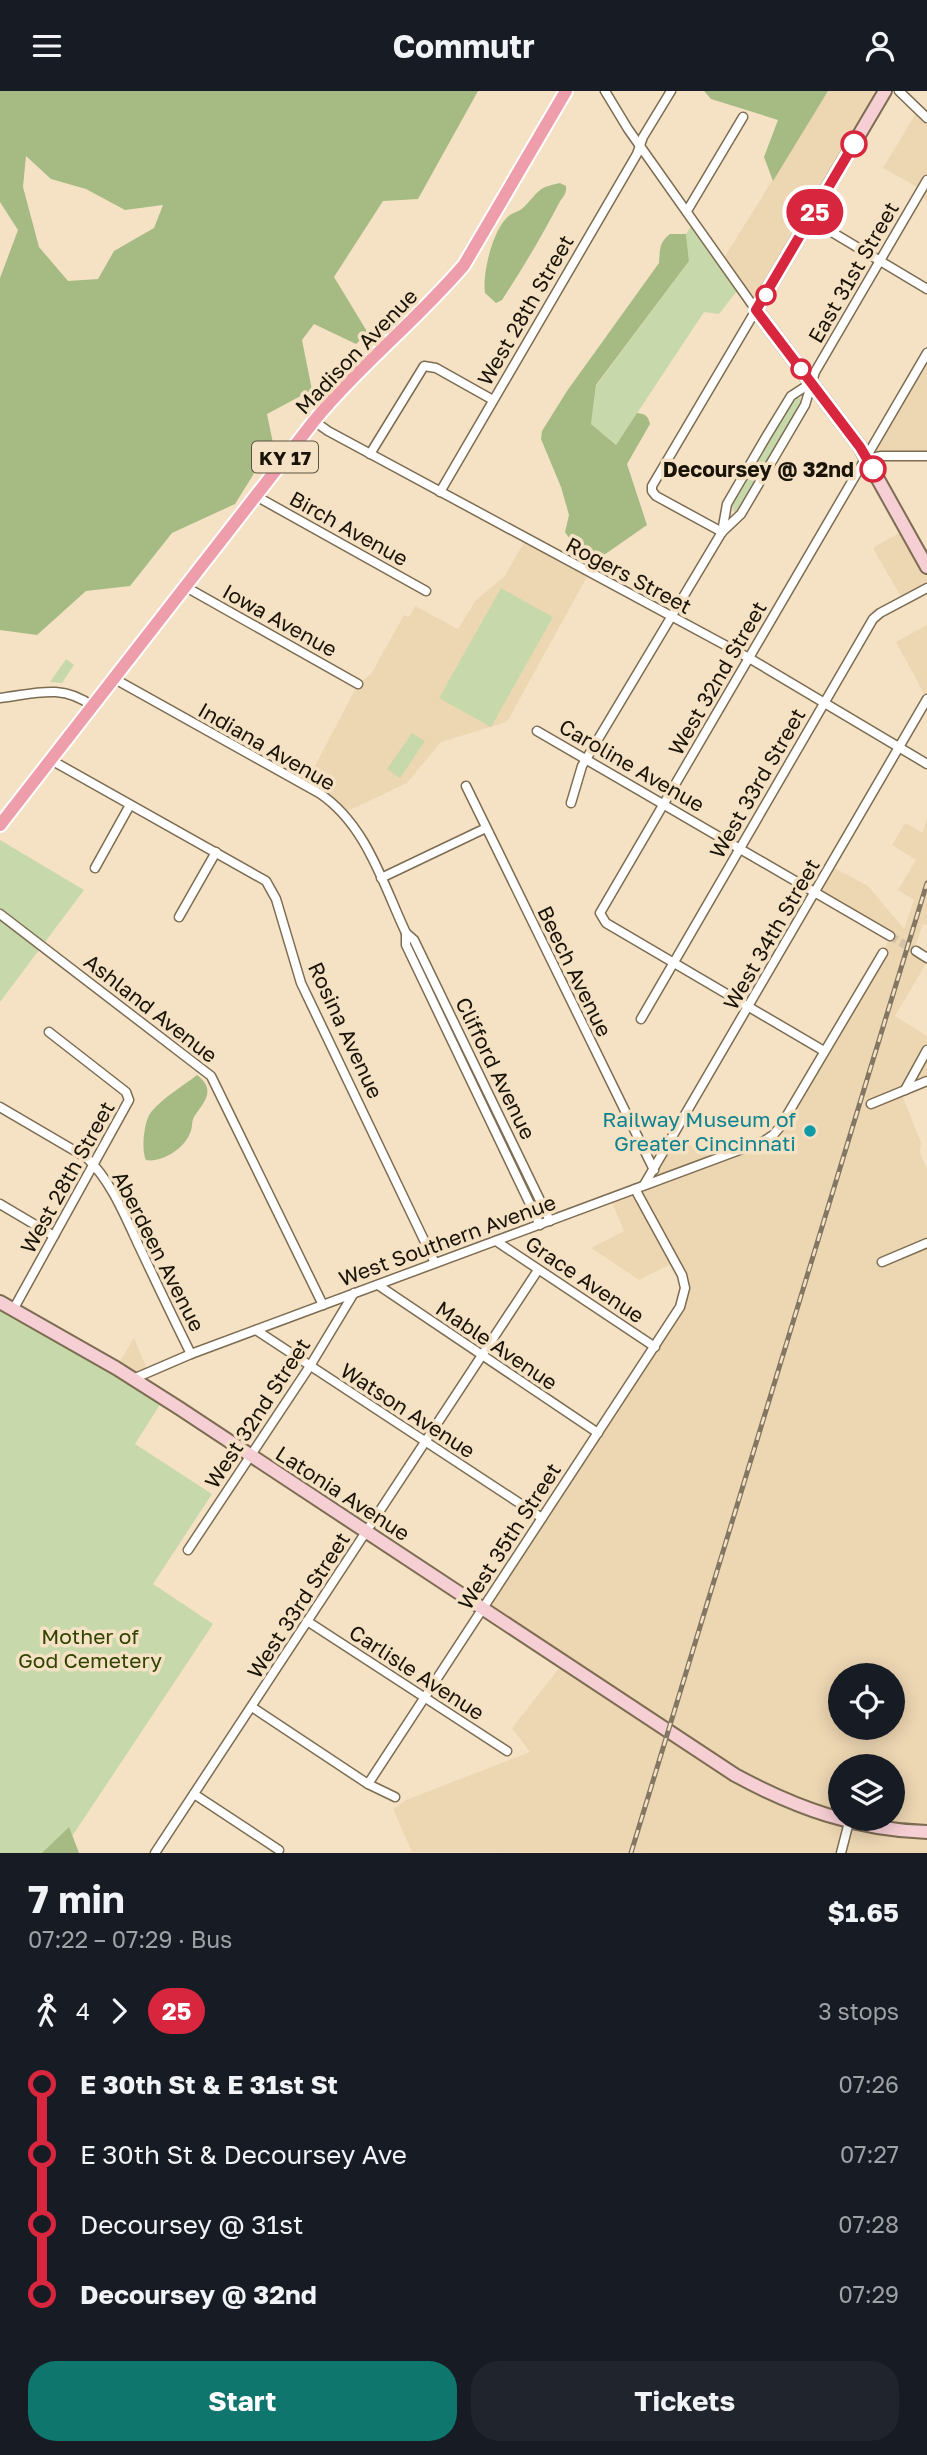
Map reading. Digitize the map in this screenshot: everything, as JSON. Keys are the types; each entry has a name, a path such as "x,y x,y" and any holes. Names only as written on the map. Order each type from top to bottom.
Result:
{"main road":[{"name":"Madison Avenue","path":"0,825 314,421 357,372 446,286 464,265 566,91"}],"street":[{"path":"605,91 756,310 867,459 927,567"},
{"name":"West 28th Street","path":"440,492 671,91"},
{"path":"722,532 656,496 652,486 885,91"},
{"path":"899,91 927,118"},
{"path":"687,211 743,117"},
{"name":"East 31st Street","path":"722,532 741,514 805,405 815,372 927,180"},
{"path":"810,219 927,289"},
{"path":"766,296 776,337"},
{"name":"West 32nd Street","path":"673,963 606,923 601,917 603,907 927,353"},
{"path":"370,454 424,366 436,368 493,400"},
{"path":"570,803 582,765 722,532 727,504 791,396 811,383"},
{"name":"Rogers Street","path":"314,421 370,454 748,658 927,764"},
{"path":"867,459 881,456 927,456"},
{"name":"Birch Avenue","path":"254,495 426,591"},
{"name":"Iowa Avenue","path":"184,586 358,684"},
{"name":"West 33rd Street","path":"641,1019 873,619 927,587"},
{"name":"Indiana Avenue","path":"113,678 327,799 358,832 395,909"},
{"path":"0,698 61,691 81,698 92,706"},
{"name":"West 34th Street","path":"640,1187 654,1170 927,699"},
{"name":"Caroline Avenue","path":"537,731 890,936"},
{"name":"Rosina Avenue","path":"51,759 262,877 271,887 301,983 435,1263"},
{"name":"Beech Avenue","path":"466,786 654,1170"},
{"path":"94,868 130,805"},
{"path":"381,878 486,828"},
{"path":"179,917 216,852"},
{"name":"Clifford Avenue","path":"395,909 406,933 414,940 550,1221"},
{"name":"Ashland Avenue","path":"0,914 211,1076 323,1305"},
{"name":"Clifford Avenue","path":"406,933 406,945 540,1225"},
{"path":"916,951 927,958"},
{"path":"673,963 824,1051 883,953"},
{"name":"West 28th Street","path":"13,1310 129,1100 126,1092 50,1032"},
{"path":"905,1090 927,1050"},
{"name":"West Southern Avenue","path":"133,1378 354,1293 753,1146 773,1135 824,1051"},
{"path":"872,1104 927,1081"},
{"path":"0,1107 87,1158 94,1165"},
{"name":"Aberdeen Avenue","path":"94,1165 127,1220 191,1354"},
{"name":"West 35th Street","path":"368,1784 680,1307 685,1288 682,1275 640,1187"},
{"path":"0,1204 54,1236"},
{"name":"Grace Avenue","path":"496,1241 655,1347"},
{"path":"881,1262 927,1243"},
{"name":"West 33rd Street","path":"155,1853 538,1270"},
{"name":"Mable Avenue","path":"378,1285 598,1433"},
{"name":"West 32nd Street","path":"188,1551 310,1366 354,1293"},
{"name":"Latonia Avenue","path":"0,1303 133,1378 659,1725 762,1789 828,1816"},
{"name":"Watson Avenue","path":"256,1330 542,1518"},
{"name":"Carlisle Avenue","path":"307,1621 507,1751"},
{"path":"251,1707 368,1784 395,1797"},
{"path":"194,1794 279,1850"},
{"path":"841,1853 847,1831"},
{"name":"Latonia Avenue","path":"903,1831 927,1832"}],"shaded area":[{"path":"828,91 879,91 756,310 722,261"},
{"path":"918,110 927,118 927,200 918,195 921,189 883,168"},
{"path":"927,353 927,456 867,459"},
{"path":"906,529 919,552 927,547 927,588 903,600 873,548"},
{"path":"526,539 589,573 507,722 441,742 407,783 352,809 342,812 305,785 358,684 371,674 404,615 409,617 415,606 458,629 476,600 504,577"},
{"path":"927,625 927,699 896,642"},
{"path":"927,817 927,925 923,924 916,944 927,957 927,962 895,1016 927,1036 927,1081 901,1092 921,1143 920,1153 927,1169 927,1853 412,1852 393,1809 406,1800 530,1752 512,1728 564,1662 483,1608 684,1295 675,1262 639,1280 591,1248 624,1231 610,1198 644,1185 675,1134 714,1160 773,1135 883,953 890,936 816,892 831,866 868,886 904,929 914,900 898,890 916,860 892,845 905,823 923,833"},
{"path":"134,1338 148,1371 133,1379 116,1368"}],"green space":[{"path":"0,91 478,91 418,199 383,201 334,277 368,333 356,344 314,324 302,340 312,390 267,414 273,443 235,504 172,533 130,586 86,591 37,635 0,630 0,278 18,230 0,202","holes":["26,156 51,179 86,189 125,210 163,205 154,228 114,251 98,279 68,281 39,247 23,187"]},
{"path":"704,91 828,91 773,181 764,157 778,120 711,99"},
{"path":"560,183 566,186 565,194 502,300 496,303 485,293 485,285 490,251 499,230 510,215 522,208 539,191"},
{"path":"694,222 740,287 719,314 704,312 616,445 591,424 596,386 689,261 686,234"},
{"path":"670,234 686,234 689,261 596,385 591,424 616,445 637,413 648,419 650,424 627,464 647,525 601,557 595,556 580,549 565,532 569,515 561,487 541,439 542,431 567,391 659,263 662,243"},
{"path":"796,397 800,398 802,405 739,511 734,512 731,504"},
{"path":"501,588 553,617 491,727 439,698"},
{"path":"66,659 74,665 62,683 50,682"},
{"path":"412,733 425,741 400,778 387,769"},
{"path":"0,840 84,890 0,1002"},
{"path":"197,1075 206,1086 207,1096 193,1119 187,1139 166,1157 146,1160 145,1127 149,1115 162,1101"},
{"name":"Mother of God Cemetery","path":"0,1302 164,1398 135,1444 212,1494 153,1584 213,1624 61,1853 0,1853"},
{"path":"69,1827 79,1853 42,1853"}],"tunnel":[{"path":"890,936 916,951"}],"railway":[{"path":"631,1853 927,883"}],"bus line":[{"name":"25","path":"854,144 756,310 860,447 873,469"}],"place":[{"name":"Decoursey @ 32nd","path":"873,469"},
{"name":"Railway Museum of Greater Cincinnati","path":"810,1131"}]}
